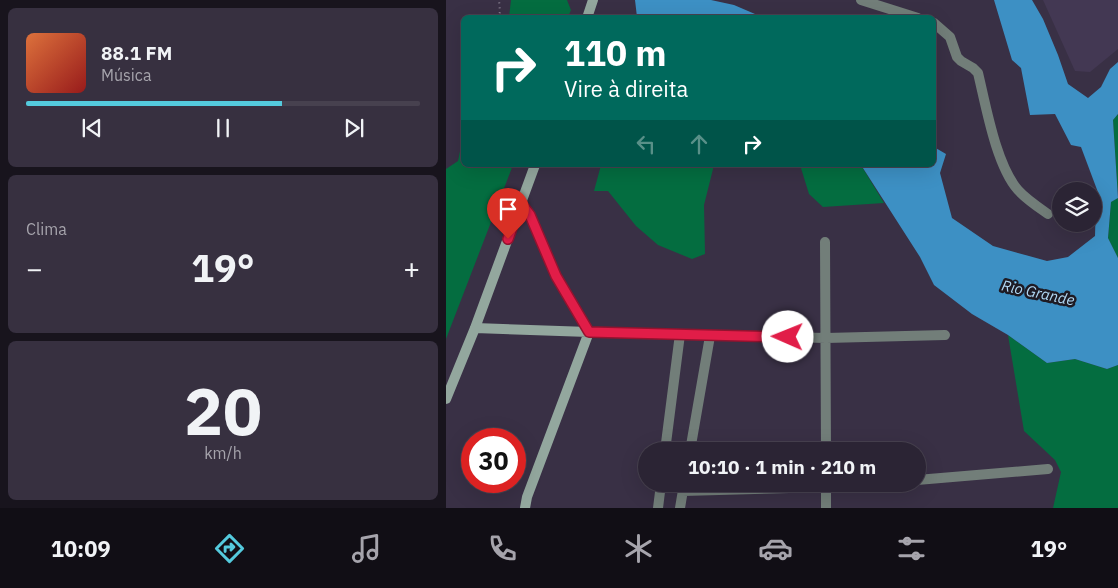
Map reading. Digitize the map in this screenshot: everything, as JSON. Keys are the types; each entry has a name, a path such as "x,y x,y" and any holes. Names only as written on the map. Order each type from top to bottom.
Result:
{"main road":[{"path":"588,15 593,0"},
{"path":"446,399 475,328 535,167"},
{"path":"475,328 589,332 527,497 525,508"}],"street":[{"path":"861,0 908,15"},
{"path":"936,25 950,37 957,57 978,73 1002,164 1017,190 1048,214"},
{"path":"825,242 826,442"},
{"path":"589,332 826,338 944,335"},
{"path":"666,442 680,334"},
{"path":"692,442 710,336"},
{"path":"926,479 1048,469"},
{"path":"658,508 660,492"},
{"path":"680,508 683,492"},
{"path":"826,492 826,508"}],"lane":[{"path":"521,203 530,215 556,276 589,332"}],"path":[{"path":"498,15 499,0"}],"shaded area":[{"path":"1043,0 1118,0 1118,49 1090,72 1075,71"}],"green space":[{"path":"511,0 567,0 571,10 569,15 509,15"},
{"path":"1118,114 1118,198 1113,120"},
{"path":"461,146 461,167 512,167 446,339 446,169 458,161"},
{"path":"600,167 714,167 704,205 705,254 692,259 658,245 636,226 608,191 594,191"},
{"path":"801,167 862,167 884,203 823,207 809,194"},
{"path":"1118,198 1118,258 1108,238 1111,202"},
{"path":"1008,335 1047,363 1075,359 1107,369 1118,365 1118,508 1053,508 1061,472 1055,460 1024,431"}],"water":[{"path":"635,0 711,0 734,5 757,15 637,15"},
{"name":"Rio Grande","path":"994,0 1032,0 1043,19 1068,84 1088,98 1101,87 1110,69 1118,62 1118,114 1113,120 1118,198 1111,202 1108,238 1118,258 1118,365 1107,369 1075,359 1047,363 1008,335 972,314 934,285 920,257 862,167 936,167 936,148 946,154 940,173 952,218 993,246 1047,261 1068,257 1095,236 1095,232 1102,232 1102,182 1094,182 1081,147 1071,145 1055,114 1030,115 1021,68 1012,60"}],"route":[{"path":"508,239 521,203 530,215 556,276 589,332 788,337"}]}
